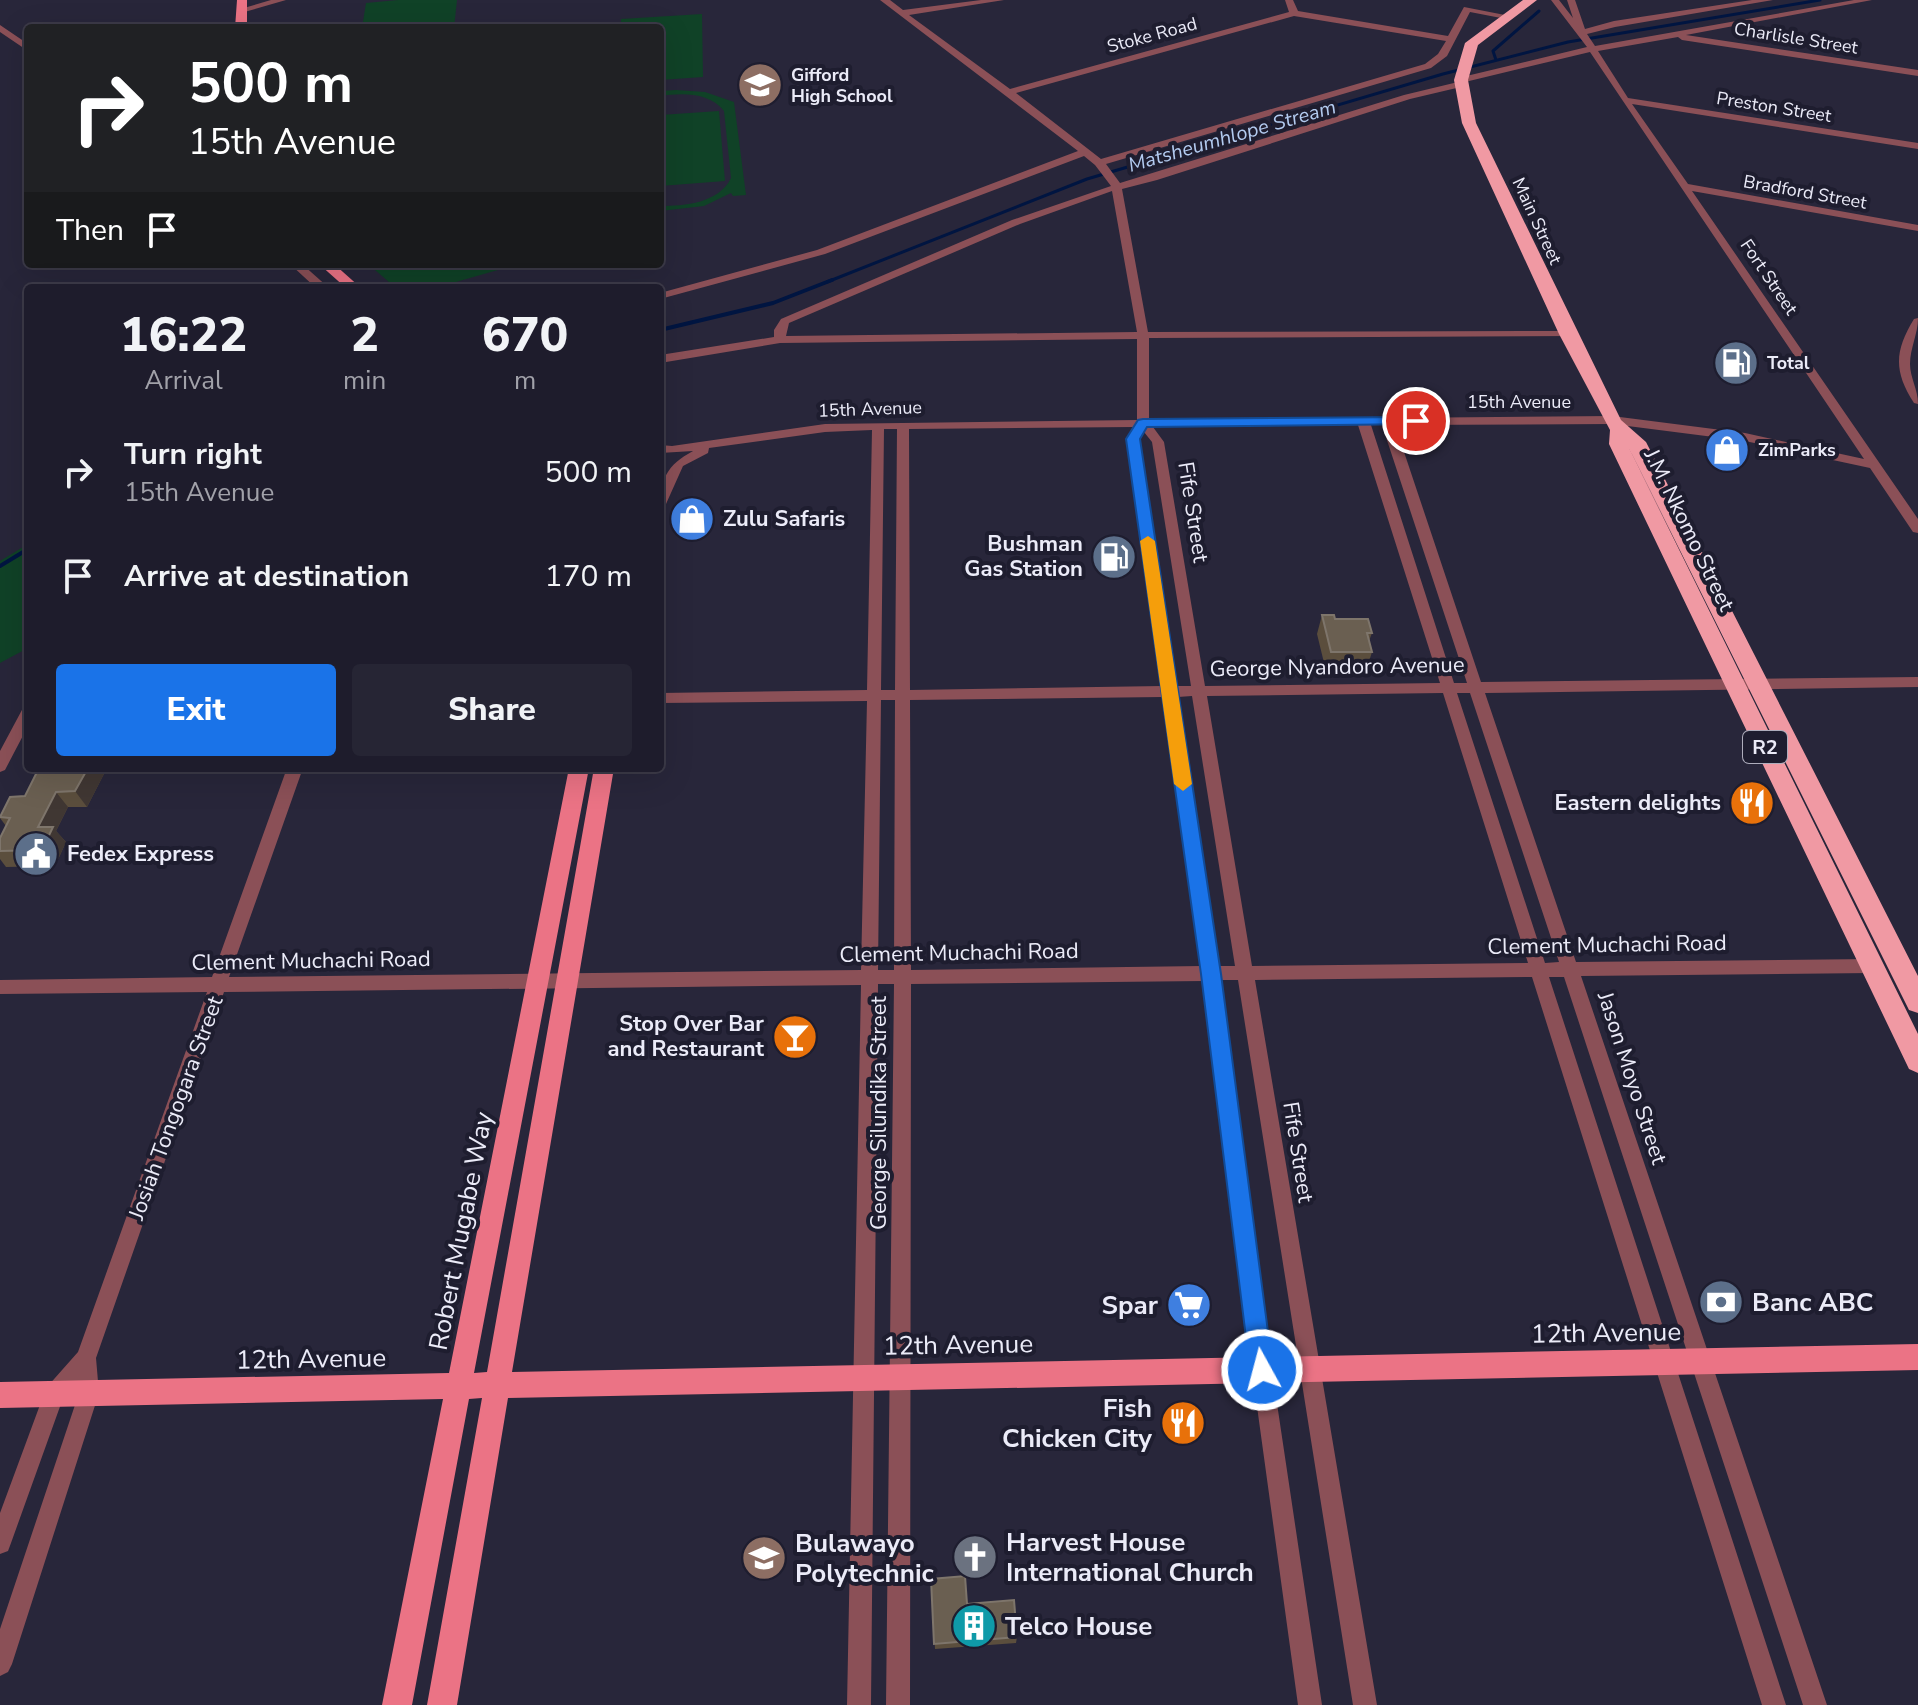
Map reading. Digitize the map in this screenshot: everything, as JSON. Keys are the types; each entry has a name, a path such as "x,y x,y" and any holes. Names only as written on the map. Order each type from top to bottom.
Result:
{"highway":[{"path":"1491,27 1515,0"},
{"path":"1463,75 1472,43 1531,0"},
{"name":"Main Street","path":"1463,75 1469,123 1568,334 1616,425"},
{"name":"J.M. Nkomo Street","path":"1616,425 1618,444 1747,684 1909,966 1918,1002"},
{"name":"J.M. Nkomo Street","path":"1747,684 1872,966 1918,1061"}],"main road":[{"path":"331,268 349,284"},
{"name":"Robert Mugabe Way","path":"397,1705 578,772"},
{"path":"442,1705 603,772"},
{"name":"Clement Muchachi Road","path":"1872,966 1909,966"},
{"name":"12th Avenue","path":"0,1395 1918,1357"}],"street":[{"path":"241,5 282,0"},
{"path":"884,0 1102,165 1116,184 1143,335 1143,423 1133,439 1211,974 1262,1370 1310,1705"},
{"path":"902,13 1000,0"},
{"path":"1460,0 1467,9 1501,15"},
{"path":"1555,0 1572,26 1582,34"},
{"path":"1571,0 1582,34"},
{"path":"1582,34 1614,24 1769,0"},
{"path":"780,340 780,330 785,321 1016,222 1116,184 1407,97 1463,75 1591,47 1868,0"},
{"path":"1684,14 1685,2"},
{"path":"1291,6 1450,39"},
{"name":"Stoke Road","path":"1009,92 1291,6"},
{"path":"1102,165 1421,69 1442,56 1467,9"},
{"path":"0,28 24,45"},
{"name":"Fort Street","path":"1582,34 1918,529"},
{"name":"Charlisle Street","path":"1669,35 1918,73"},
{"name":"Preston Street","path":"1625,100 1918,146"},
{"path":"664,295 810,256 1085,152"},
{"name":"Bradford Street","path":"1686,187 1918,228"},
{"path":"300,268 318,284"},
{"path":"1918,321 1903,355 1902,365 1904,376 1918,400"},
{"path":"664,358 780,340 1568,334"},
{"path":"1363,421 1774,1705"},
{"name":"15th Avenue","path":"664,449 825,428 903,425 1387,421 1616,425 1745,437 1875,465"},
{"name":"Jason Moyo Street","path":"1387,421 1815,1705"},
{"name":"Fife Street","path":"1143,423 1158,442 1365,1705"},
{"name":"George Silundika Street","path":"898,1705 902,1376 903,425"},
{"name":"George Silundika Street","path":"859,1705 878,426"},
{"name":"15th Avenue","path":"664,495 678,464 728,441"},
{"name":"George Nyandoro Avenue","path":"664,698 1918,682"},
{"path":"0,766 24,720"},
{"name":"Josiah Tongogara Street","path":"0,1543 54,1394 86,1358 220,987 294,772"},
{"name":"Clement Muchachi Road","path":"0,987 220,987 1872,966"},
{"name":"Josiah Tongogara Street","path":"0,1664 89,1393 86,1358"}],"green space":[{"path":"457,0 454,24 363,24 366,3"},
{"path":"702,14 703,77 664,80 664,24 621,24 621,19"},
{"path":"664,91 705,92 734,102 746,195 733,196 731,193 704,206 664,211 664,206 690,204 710,198 731,178 724,111 703,97 686,94 664,96"},
{"path":"719,111 725,181 664,186 664,115"},
{"path":"373,268 505,268 449,284 391,284"},
{"path":"24,549 24,650 0,663 0,561"}],"building":[{"path":"1322,615 1334,615 1335,619 1368,619 1372,633 1367,633 1372,652 1331,652"},
{"path":"37,772 86,772 75,791 56,792 38,827 53,827 42,850 0,851 0,838 10,818 0,817 10,797 25,796"},
{"name":"Telco House","path":"965,1576 967,1604 1014,1600 1017,1637 934,1644 931,1579"}],"waterway":[{"name":"Matsheumhlope Stream","path":"827,282 1087,179 1443,74 1568,42 1820,0"},
{"path":"1496,60 1493,51 1539,11"},
{"name":"Matsheumhlope Stream","path":"664,329 773,303 832,280"},
{"name":"Matsheumhlope Stream","path":"0,566 24,551"}],"slow traffic":[{"path":"1148,541 1183,784"}],"place":[{"name":"Gifford High School","path":"760,85"},
{"name":"Total","path":"1736,363"},
{"name":"ZimParks","path":"1727,450"},
{"name":"Zulu Safaris","path":"692,519"},
{"name":"Bushman Gas Station","path":"1114,557"},
{"name":"Eastern delights","path":"1752,803"},
{"name":"Fedex Express","path":"36,854"},
{"name":"Stop Over Bar and Restaurant","path":"795,1037"},
{"name":"Banc ABC","path":"1721,1302"},
{"name":"Spar","path":"1189,1305"},
{"name":"Fish Chicken City","path":"1183,1423"},
{"name":"Harvest House International Church","path":"975,1557"},
{"name":"Bulawayo Polytechnic","path":"764,1558"},
{"name":"Telco House","path":"974,1626"}],"route":[{"path":"1262,1370 1211,974 1133,439 1143,423 1416,421"}]}
